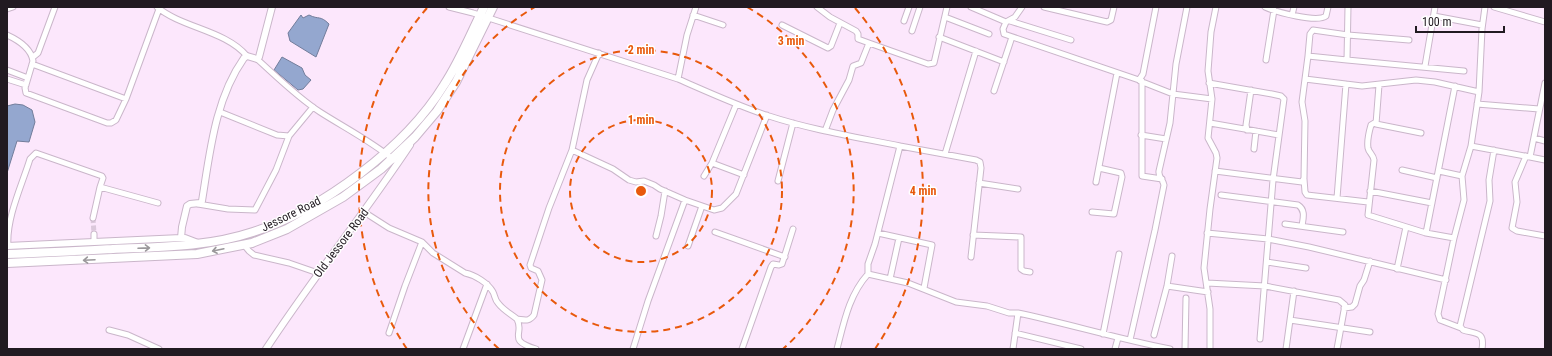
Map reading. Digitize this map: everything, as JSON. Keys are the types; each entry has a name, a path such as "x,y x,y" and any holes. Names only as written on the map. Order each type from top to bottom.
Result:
{"highway":[{"name":"Jessore Road","path":"7,254 165,247 199,244 260,230 294,215 338,190 385,153 428,107 444,85 484,13 493,7"},
{"name":"Jessore Road","path":"7,263 197,254 252,244 287,229 343,197 395,161 437,111 456,82 472,51 484,13"},
{"path":"338,190 343,197"}],"street":[{"path":"7,10 13,7"},
{"path":"55,7 38,53 33,57 25,91 30,96 107,123 111,123 116,120 126,99 158,8 240,48 246,56 257,59 313,107 375,144 395,161"},
{"path":"257,59 262,50 272,7"},
{"path":"449,7 484,13 678,79 736,105 793,123 841,136 979,161 981,168 971,257"},
{"path":"678,79 687,35 696,7"},
{"path":"817,7 840,23 856,31 858,34 858,39 928,64 934,63 947,7"},
{"path":"904,21 909,7"},
{"path":"912,31 920,7"},
{"path":"971,7 1008,22 1071,40"},
{"path":"1022,7 1015,17 1008,22 1002,33 1141,81 1173,94 1212,99"},
{"path":"1044,7 1107,22 1110,20 1114,7"},
{"path":"1156,7 1141,81 1142,176 1162,180"},
{"path":"1130,340 1164,185 1158,174 1166,139 1176,64 1187,7"},
{"path":"1210,349 1210,309 1204,268 1216,158 1216,153 1208,138 1212,99 1208,71 1210,40 1216,7"},
{"path":"1265,7 1292,15 1322,18 1326,16 1328,7"},
{"path":"1292,15 1294,7"},
{"path":"1347,60 1348,7"},
{"path":"1425,66 1435,7"},
{"path":"1482,349 1483,340 1478,333 1442,322 1438,318 1454,238 1464,200 1462,176 1471,146 1479,92 1482,25 1485,7"},
{"path":"1494,7 1545,22"},
{"path":"1266,60 1274,10"},
{"path":"693,15 723,25"},
{"path":"1434,16 1482,25"},
{"path":"945,17 989,34"},
{"path":"782,25 828,48 831,46 840,23"},
{"path":"1368,202 1307,195 1305,192 1305,121 1302,102 1311,31 1409,40"},
{"path":"7,35 22,43 33,57"},
{"path":"939,37 1004,62"},
{"path":"994,91 1012,37"},
{"path":"825,131 833,110 849,80 853,66 861,63 869,43"},
{"path":"945,154 976,51"},
{"path":"364,212 390,228 422,242 433,253 465,273 470,274 487,284 494,294 496,302 503,309 517,319 528,320 534,315 542,280 538,271 531,268 530,265 549,208 572,150 587,80 599,53"},
{"path":"198,204 202,200 209,159 220,112 228,87 238,66 246,56"},
{"path":"1308,56 1425,66 1464,71"},
{"path":"32,64 126,99"},
{"path":"7,70 28,78"},
{"path":"1096,182 1117,73"},
{"path":"7,79 26,85"},
{"path":"1305,79 1362,86 1416,80 1455,86 1479,92"},
{"path":"1209,83 1283,97 1284,102 1273,180 1260,339"},
{"path":"1545,83 1534,138 1528,157 1516,182 1518,202 1512,226 1513,229 1517,231 1545,236"},
{"path":"1337,198 1346,84"},
{"path":"1376,122 1379,85"},
{"path":"1426,233 1455,86"},
{"path":"1247,130 1246,125 1251,90"},
{"path":"1477,104 1539,108"},
{"path":"704,176 712,163 736,105"},
{"path":"181,238 182,222 187,206 190,204 228,209 255,210 276,170 289,136 313,107"},
{"path":"220,112 277,135 289,136"},
{"path":"572,150 613,169 629,180 636,182 644,181 685,200 714,210 722,208 734,197 767,115"},
{"path":"1376,122 1378,125 1421,133"},
{"path":"1376,122 1370,125 1368,146 1369,151 1373,154 1374,160 1367,212 1370,216 1426,233 1454,238"},
{"path":"778,181 793,123"},
{"path":"1210,123 1279,135"},
{"path":"1254,149 1256,131"},
{"path":"1141,135 1166,139"},
{"path":"1534,138 1545,141"},
{"path":"837,349 848,307 860,283 868,274 868,264 878,233 900,146"},
{"path":"1471,146 1545,160"},
{"path":"1461,328 1461,322 1490,201 1489,180 1494,150"},
{"path":"93,218 103,178 102,176 36,153 30,159 10,219 8,246 181,238 185,238 199,244"},
{"name":"Old Jessore Road","path":"266,349 318,273 364,212 395,161"},
{"path":"712,163 744,174"},
{"path":"1092,212 1114,214 1122,177 1121,173 1099,168"},
{"path":"1402,170 1437,178"},
{"path":"1214,171 1300,183 1304,179"},
{"path":"1438,171 1462,176"},
{"path":"979,183 1018,189"},
{"path":"100,187 158,204"},
{"path":"656,236 662,216 665,191"},
{"path":"1370,191 1432,203"},
{"path":"1221,195 1298,205 1302,208 1302,226"},
{"path":"633,349 648,302 685,200"},
{"path":"688,246 702,206"},
{"path":"1285,224 1343,232"},
{"path":"1396,269 1406,227"},
{"path":"742,349 771,267 773,264 781,265 785,257 793,229"},
{"path":"715,232 785,257"},
{"path":"878,233 932,246 924,288"},
{"path":"1207,233 1268,239 1370,261 1396,269 1446,280"},
{"path":"94,234 94,241"},
{"path":"973,235 1021,237 1021,269 1030,272"},
{"path":"890,279 899,238"},
{"path":"389,333 422,242"},
{"path":"244,245 254,255 288,263 318,273"},
{"path":"1103,334 1119,254"},
{"path":"1154,335 1167,286 1172,256"},
{"path":"1344,308 1352,307 1355,304 1359,288 1364,280 1370,261"},
{"path":"1267,262 1306,268"},
{"path":"868,274 924,288 936,295 956,302 987,306 1009,313 1018,313 1118,338 1170,349"},
{"path":"1207,283 1265,286 1343,302 1344,308 1337,349"},
{"path":"463,349 487,284"},
{"path":"1167,286 1208,292"},
{"path":"1286,349 1294,291"},
{"path":"1185,349 1186,298"},
{"path":"1013,349 1018,313"},
{"path":"517,319 519,326 517,333 518,340 536,349"},
{"path":"1290,320 1370,332"},
{"path":"108,330 128,335 159,349"},
{"path":"1015,333 1081,349"},
{"path":"1115,349 1118,338"}],"water":[{"path":"301,15 303,18 309,15 326,21 329,24 316,57 290,41 288,33"},
{"path":"282,57 302,68 305,75 311,80 303,89 298,90 274,70"},
{"path":"15,104 23,105 32,110 35,122 29,142 17,141 7,173 7,106"}],"tunnel":[{"path":"93,218 94,234"}]}
